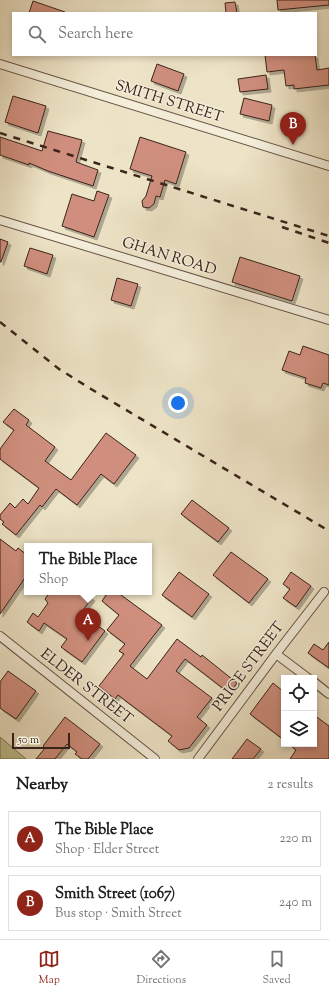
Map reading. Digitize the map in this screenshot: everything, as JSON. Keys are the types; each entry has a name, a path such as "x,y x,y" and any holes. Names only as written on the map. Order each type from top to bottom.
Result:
{"street":[{"name":"SMITH STREET","path":"0,65 329,166"},
{"name":"GHAN ROAD","path":"0,220 329,320"},
{"name":"PRICE STREET","path":"198,759 324,592"},
{"name":"ELDER STREET","path":"0,636 155,759"},
{"path":"276,654 304,675"},
{"path":"317,684 329,694"}],"green space":[{"path":"0,737 26,759 0,759"}],"building":[{"path":"277,0 329,0 329,5 278,10"},
{"path":"33,1 65,12 29,12"},
{"path":"235,2 237,12 226,12 225,3"},
{"path":"265,56 315,56 317,70 329,68 329,85 294,89 294,85 286,86 284,70 267,72"},
{"path":"157,64 184,74 178,91 151,81"},
{"path":"266,75 268,89 240,92 238,79"},
{"path":"13,96 46,106 38,133 5,122"},
{"path":"244,98 272,105 269,121 240,114"},
{"path":"48,131 82,140 76,162 98,170 93,186 29,163 29,165 0,155 0,137 42,151"},
{"path":"140,137 186,152 176,184 165,180 160,197 156,196 154,204 149,208 143,207 142,201 146,196 152,176 130,169"},
{"path":"97,191 109,195 94,237 62,226 72,194 94,201"},
{"path":"0,239 8,242 1,262 0,262"},
{"path":"30,248 53,255 47,274 24,266"},
{"path":"240,257 300,276 292,301 232,282"},
{"path":"117,278 138,284 131,306 111,300"},
{"path":"303,346 329,355 329,385 323,383 321,388 305,383 306,378 282,370 289,351 300,355"},
{"path":"14,409 29,420 26,425 55,447 45,461 71,480 106,433 136,455 114,484 101,474 77,505 56,489 42,507 40,505 16,535 2,524 4,522 0,519 0,515 10,503 15,508 23,499 28,504 39,488 0,459 0,449 14,430 3,422"},
{"path":"192,500 229,528 218,542 181,514"},
{"path":"0,539 16,551 18,548 24,553 24,579 0,614"},
{"path":"231,552 268,579 249,603 213,575"},
{"path":"179,572 209,594 192,617 162,595"},
{"path":"291,572 311,586 296,607 283,598 290,589 283,584"},
{"path":"48,595 88,595 92,598 81,613 105,631 82,662 61,647 67,639 44,623 39,631 27,622 33,613 38,617 48,603 45,599"},
{"path":"106,595 121,595 162,625 130,666 147,679 177,639 201,657 202,655 237,683 229,693 185,659 176,671 212,698 197,717 207,725 189,748 179,750 168,741 172,736 118,695 115,699 99,686 124,654 119,651 125,644 107,630 119,615 102,601"},
{"path":"329,642 329,668 308,653 314,644 323,650"},
{"path":"8,671 36,691 16,719 0,708 0,682"},
{"path":"273,683 281,690 281,738 250,714"},
{"path":"65,717 100,744 88,759 82,759 75,754 77,752 67,744 55,759 36,759 45,748 43,746"},
{"path":"317,717 329,726 329,759 290,759 296,750 292,747 317,747"},
{"path":"247,739 261,749 253,759 232,759"}],"railway":[{"path":"0,133 329,236"},
{"path":"282,227 329,243"},
{"path":"0,322 59,369 329,531"}],"place":[{"name":"Smith Street (1067)","path":"293,145"},
{"name":"The Bible Place","path":"88,641"}]}
